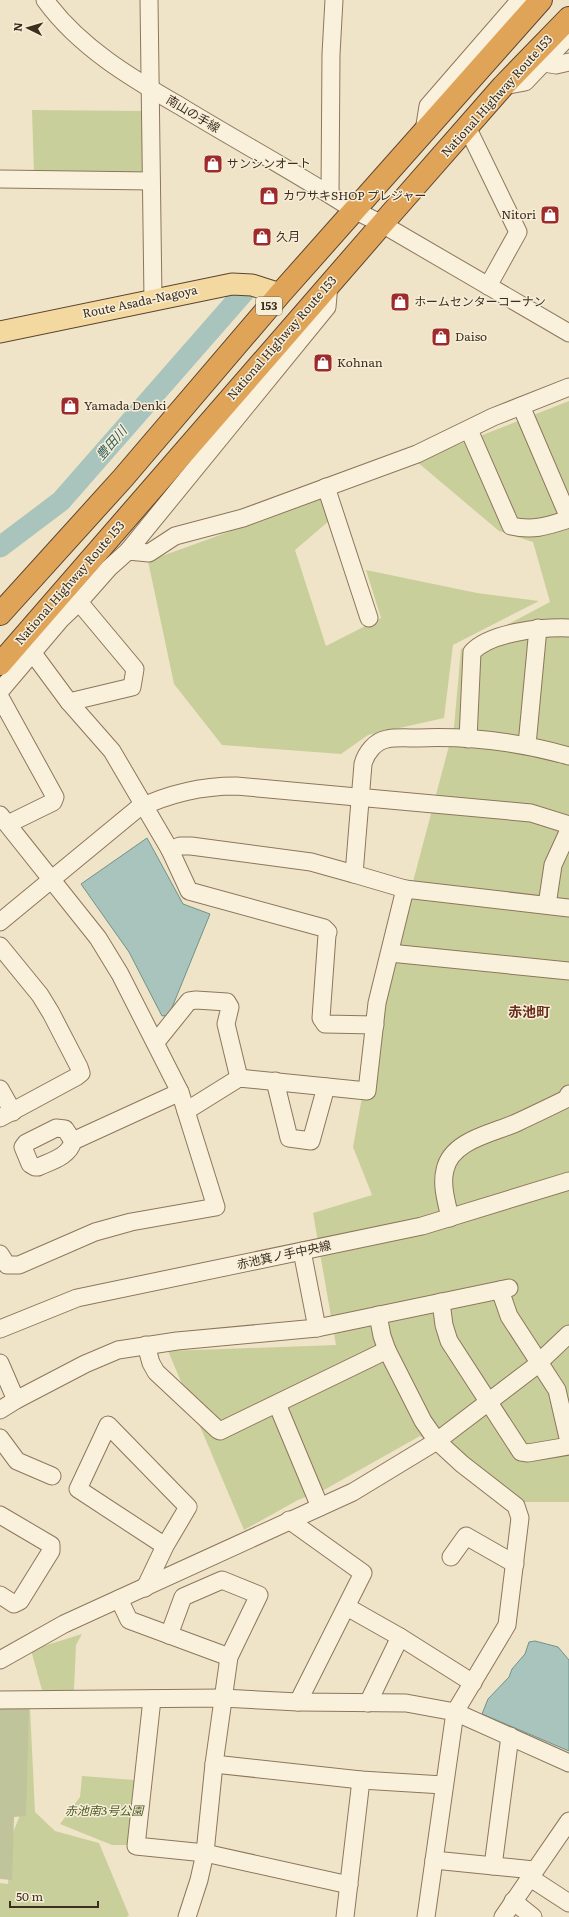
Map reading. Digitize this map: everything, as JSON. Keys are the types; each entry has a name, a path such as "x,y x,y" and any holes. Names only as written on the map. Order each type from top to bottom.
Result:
{"highway":[{"name":"153","path":"0,614 123,478 280,294 541,0"},
{"name":"National Highway Route 153","path":"2,680 63,604 148,493 503,86 569,18"},
{"path":"34,575 63,604"}],"main road":[{"name":"Route Asada-Nagoya","path":"0,332 232,284 252,285 280,294"}],"street":[{"name":"南山の手線","path":"45,0 82,40 114,65 149,88 330,194 354,210 382,224 569,333"},
{"path":"149,0 153,300"},
{"path":"330,194 331,54 334,0"},
{"path":"424,131 428,106 520,0"},
{"path":"503,86 525,82 569,36"},
{"path":"544,63 556,65 569,62"},
{"path":"467,128 518,232 488,286"},
{"path":"0,179 151,181"},
{"path":"2,680 32,652 63,604 128,551 327,307 329,284"},
{"path":"128,551 149,553 175,536 243,518 417,454 493,417 569,386"},
{"path":"469,430 511,526 524,529 537,529 569,518 521,406"},
{"path":"326,487 369,618"},
{"path":"148,493 174,493"},
{"path":"63,604 135,669 132,687 69,702"},
{"path":"468,739 472,652 479,645 524,630 538,628 569,628"},
{"path":"527,745 538,628"},
{"path":"32,652 69,702 112,751 170,850 189,891 324,928 328,932 321,1018 325,1024 375,1025"},
{"path":"0,698 55,797 53,802 4,820 52,878 104,947 156,1042 180,1092 216,1207 131,1222 95,1232 19,1264 7,1265 0,1254"},
{"path":"354,874 365,756 378,743 387,739 433,737 468,739 527,745 569,756"},
{"path":"0,922 137,809 186,791 223,786 531,813 569,825"},
{"path":"547,906 554,865 569,830"},
{"path":"170,850 180,846 191,846 262,854 311,862 405,889 569,908"},
{"path":"186,1111 239,1078 367,1091 377,1003 405,889"},
{"path":"0,946 44,1001 81,1073 6,1115 0,1089"},
{"path":"390,953 569,971"},
{"path":"156,1042 190,1001 228,1002 230,1006 226,1024 227,1035 239,1078"},
{"path":"275,1081 289,1138 311,1140 326,1087"},
{"path":"73,1141 180,1092"},
{"path":"450,1218 445,1194 445,1169 453,1155 472,1139 514,1124 566,1099 569,1094"},
{"name":"赤池箕ノ手中央線","path":"0,1329 77,1298 422,1226 569,1181"},
{"path":"302,1251 316,1328"},
{"path":"0,1410 85,1364 118,1350 146,1345 316,1328 505,1289 509,1316 557,1390 569,1442"},
{"path":"441,1302 444,1325 449,1341 489,1400 521,1452 528,1453 569,1446"},
{"path":"378,1315 382,1336 387,1350 423,1421 437,1441 462,1464 516,1506 520,1518 507,1625 455,1712 443,1785 426,1917"},
{"path":"0,1660 64,1624 353,1492 437,1441 539,1362 569,1334"},
{"path":"146,1345 151,1363 156,1372 218,1430 222,1430 277,1404 387,1350"},
{"path":"0,1363 16,1400"},
{"path":"277,1404 320,1506"},
{"path":"145,1588 165,1546 188,1507 108,1425 78,1489 165,1546"},
{"path":"0,1438 17,1461 52,1476"},
{"path":"0,1514 51,1545 51,1550 20,1601 14,1604 0,1595"},
{"path":"289,1520 363,1573 298,1702"},
{"path":"451,1557 466,1536 515,1564"},
{"path":"169,1635 183,1597 222,1580 259,1595 229,1657 222,1698 205,1853 198,1886 187,1917"},
{"path":"119,1599 129,1620 229,1657"},
{"path":"347,1607 400,1637 473,1683"},
{"path":"368,1703 400,1637"},
{"path":"152,1698 136,1846 205,1853 349,1885"},
{"path":"0,1700 222,1698 298,1702 406,1703 455,1712 569,1763"},
{"path":"493,1866 510,1736"},
{"path":"214,1764 361,1780 443,1785"},
{"path":"344,1917 361,1780"},
{"path":"503,1917 531,1873 563,1841 569,1821"},
{"path":"434,1860 493,1866 531,1873 569,1903"},
{"path":"513,1901 533,1917"}],"green space":[{"path":"32,110 145,111 143,177 34,175"},
{"path":"569,401 569,1502 522,1502 420,1436 324,1490 298,1500 244,1530 168,1351 336,1345 313,1213 372,1195 353,1147 375,1025 454,727 461,649 550,602 533,542 499,531 416,461"},
{"path":"320,499 330,520 295,550 326,646 381,618 366,570 477,593 539,601 453,645 444,718 368,735 341,754 222,745 174,684 148,561"},
{"path":"82,1634 76,1645 74,1690 67,1694 42,1690 31,1650"},
{"path":"0,1705 29,1705 26,1816 14,1817 12,1880 0,1879"},
{"path":"30,1708 35,1812 55,1831 99,1843 129,1915 127,1917 0,1917 0,1883 8,1884 12,1835 20,1815 21,1710"},
{"name":"赤池南3号公園","path":"82,1776 134,1780 128,1845 112,1845 60,1824 80,1797"}],"water":[{"path":"147,838 183,904 210,914 169,1015 162,1016 129,952 81,884"},
{"path":"535,1641 558,1647 569,1660 569,1751 482,1714 488,1699 509,1677 512,1669 525,1654 529,1642"}],"waterway":[{"name":"豊田川","path":"0,547 61,501 244,292"}],"place":[{"name":"サンシンオート","path":"213,164"},
{"name":"カワサキSHOP プレジャー","path":"269,196"},
{"name":"Nitori","path":"550,215"},
{"name":"久月","path":"262,237"},
{"name":"ホームセンターコーナン","path":"400,302"},
{"name":"Daiso","path":"441,337"},
{"name":"Kohnan","path":"323,363"},
{"name":"Yamada Denki","path":"70,406"}],"district":[{"name":"赤池町","path":"529,1012"}]}
